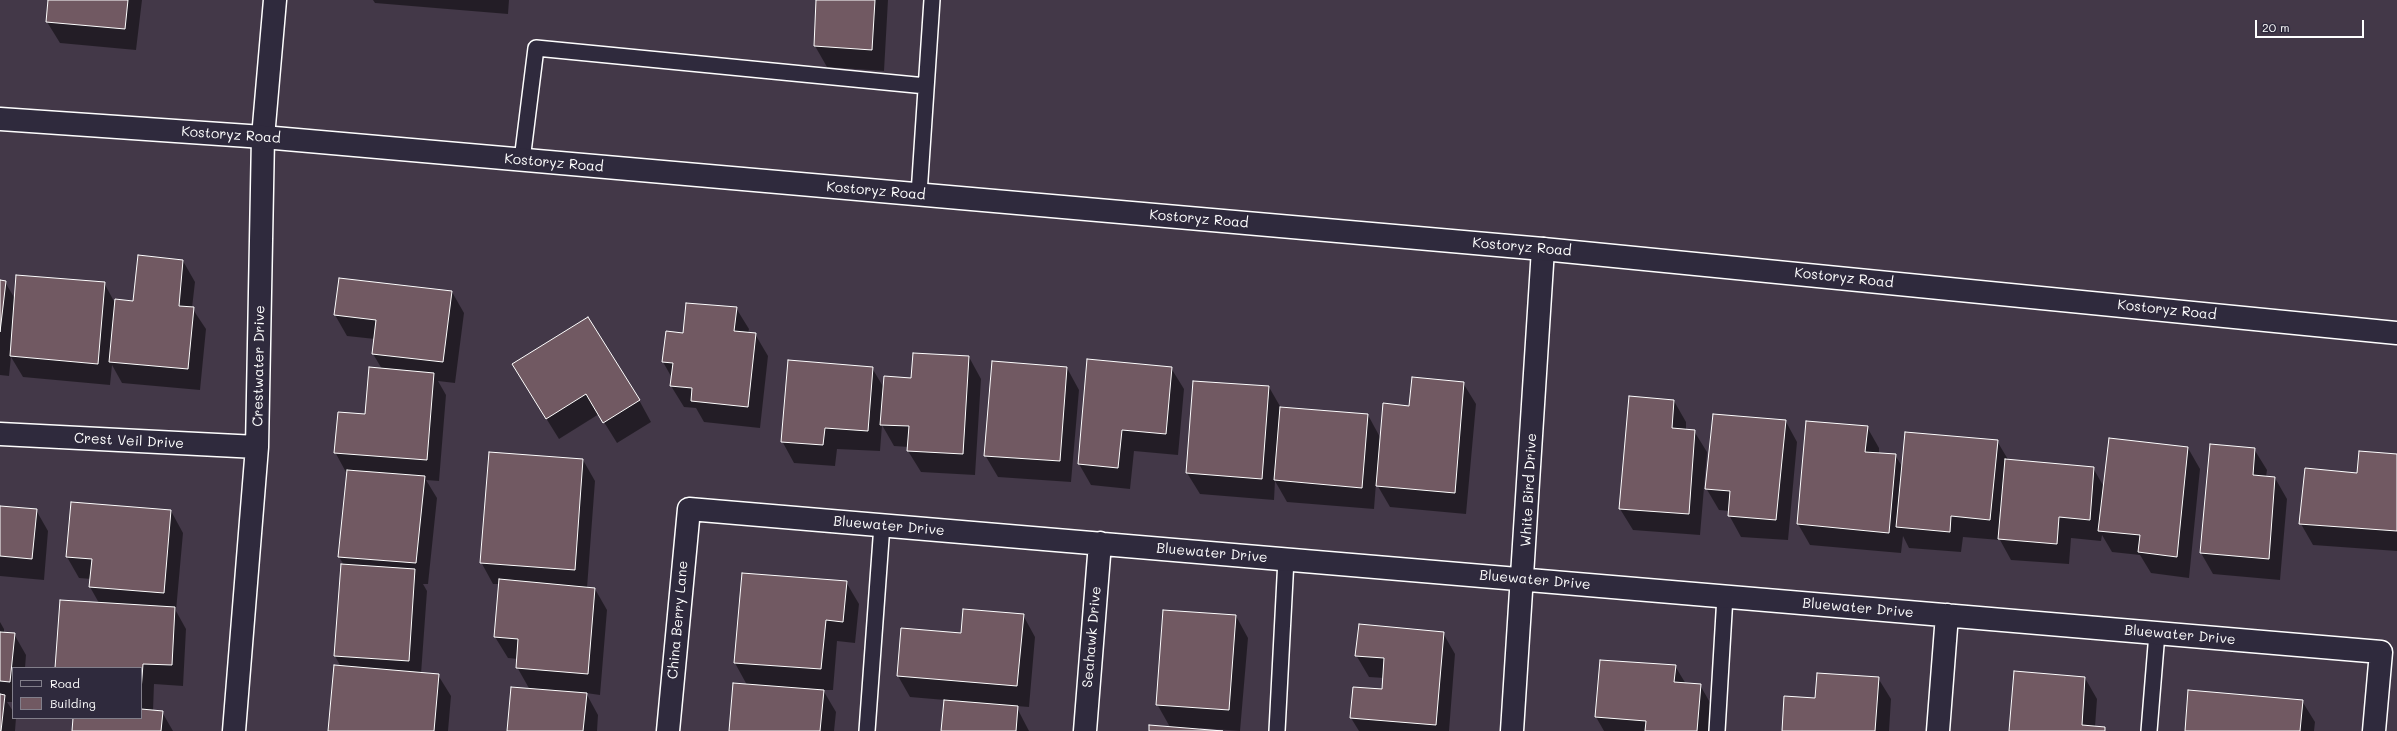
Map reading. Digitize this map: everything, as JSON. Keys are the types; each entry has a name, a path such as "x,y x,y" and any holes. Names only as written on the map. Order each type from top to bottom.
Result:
{"street":[{"name":"Crestwater Drive","path":"234,731 257,447 263,137 275,0"},
{"name":"Kostoryz Road","path":"0,119 263,137 1542,249 2397,333"},
{"name":"White Bird Drive","path":"1512,731 1523,579 1542,249"},
{"name":"Crest Veil Drive","path":"0,434 257,447"},
{"name":"Bluewater Drive","path":"689,508 2381,652 2374,731"},
{"name":"China Berry Lane","path":"668,731 689,508"},
{"name":"Seahawk Drive","path":"1085,731 1100,544"},
{"path":"1938,731 1947,615"}],"lane":[{"path":"919,194 932,0"},
{"path":"522,160 536,48 926,86"},
{"path":"867,731 882,525"},
{"path":"1277,731 1286,559"},
{"path":"1717,731 1725,596"},
{"path":"2149,731 2157,633"}],"building":[{"path":"48,0 128,0 125,29 46,22"},
{"path":"816,0 875,0 872,50 814,46"},
{"path":"138,255 183,260 179,306 194,307 188,369 109,362 115,299 133,301"},
{"path":"16,275 105,282 98,364 10,356"},
{"path":"339,278 452,291 443,362 372,354 376,320 334,315"},
{"path":"0,280 6,281 0,332"},
{"path":"686,303 737,307 734,331 756,333 748,407 691,401 692,388 670,386 673,363 662,362 666,331 683,333"},
{"path":"588,317 640,400 603,423 586,394 546,419 512,364"},
{"path":"913,353 969,356 963,454 907,451 909,426 880,425 884,376 911,378"},
{"path":"1087,359 1172,367 1166,434 1122,430 1118,468 1078,464"},
{"path":"788,360 873,367 868,431 825,428 823,445 781,442"},
{"path":"992,361 1067,367 1060,461 984,456"},
{"path":"369,367 434,373 427,460 334,453 338,412 365,414"},
{"path":"1412,377 1464,382 1455,493 1376,486 1383,403 1409,406"},
{"path":"1193,381 1269,386 1262,479 1186,473"},
{"path":"1629,396 1674,400 1672,428 1695,430 1689,514 1619,509"},
{"path":"1280,407 1368,414 1362,488 1274,480"},
{"path":"1713,414 1786,420 1776,520 1728,516 1730,491 1705,489"},
{"path":"1806,421 1868,426 1865,452 1896,454 1889,533 1797,524"},
{"path":"1905,432 1998,440 1990,520 1951,516 1950,532 1896,527"},
{"path":"2109,438 2188,447 2177,557 2138,552 2140,535 2098,531"},
{"path":"2210,444 2255,448 2253,475 2275,477 2269,559 2200,553"},
{"path":"2359,451 2397,454 2397,531 2299,524 2305,468 2357,473"},
{"path":"489,452 583,459 575,570 480,563"},
{"path":"2005,459 2094,467 2090,520 2059,517 2057,544 1998,539"},
{"path":"347,470 425,476 416,563 338,557"},
{"path":"71,502 171,510 164,593 89,587 92,559 66,557"},
{"path":"0,506 37,509 32,559 0,556"},
{"path":"341,564 415,569 409,661 334,656"},
{"path":"742,573 847,581 843,622 826,620 821,669 734,663"},
{"path":"499,579 595,588 588,674 516,668 518,639 494,637"},
{"path":"60,600 175,607 172,665 143,664 142,678 142,667 55,667"},
{"path":"963,609 1024,614 1017,686 897,676 901,628 961,633"},
{"path":"1163,610 1236,615 1229,710 1156,705"},
{"path":"1359,624 1444,632 1436,725 1350,718 1353,687 1382,689 1384,658 1355,656"},
{"path":"0,632 15,633 10,682 0,681"},
{"path":"1600,660 1676,665 1674,682 1701,684 1697,731 1645,731 1646,721 1595,717"},
{"path":"334,665 439,674 434,731 328,731"},
{"path":"2014,671 2085,677 2082,725 2105,727 2105,731 2009,731"},
{"path":"1817,673 1879,677 1875,731 1782,731 1784,696 1815,698"},
{"path":"733,683 824,690 820,731 729,731"},
{"path":"511,687 587,693 583,731 507,731"},
{"path":"2188,690 2303,700 2300,731 2185,731"},
{"path":"0,694 5,695 1,731 0,731"},
{"path":"944,700 1018,706 1016,731 941,731"},
{"path":"142,709 163,711 161,731 72,731 73,719 142,719"},
{"path":"1149,725 1223,731 1149,731"}]}
